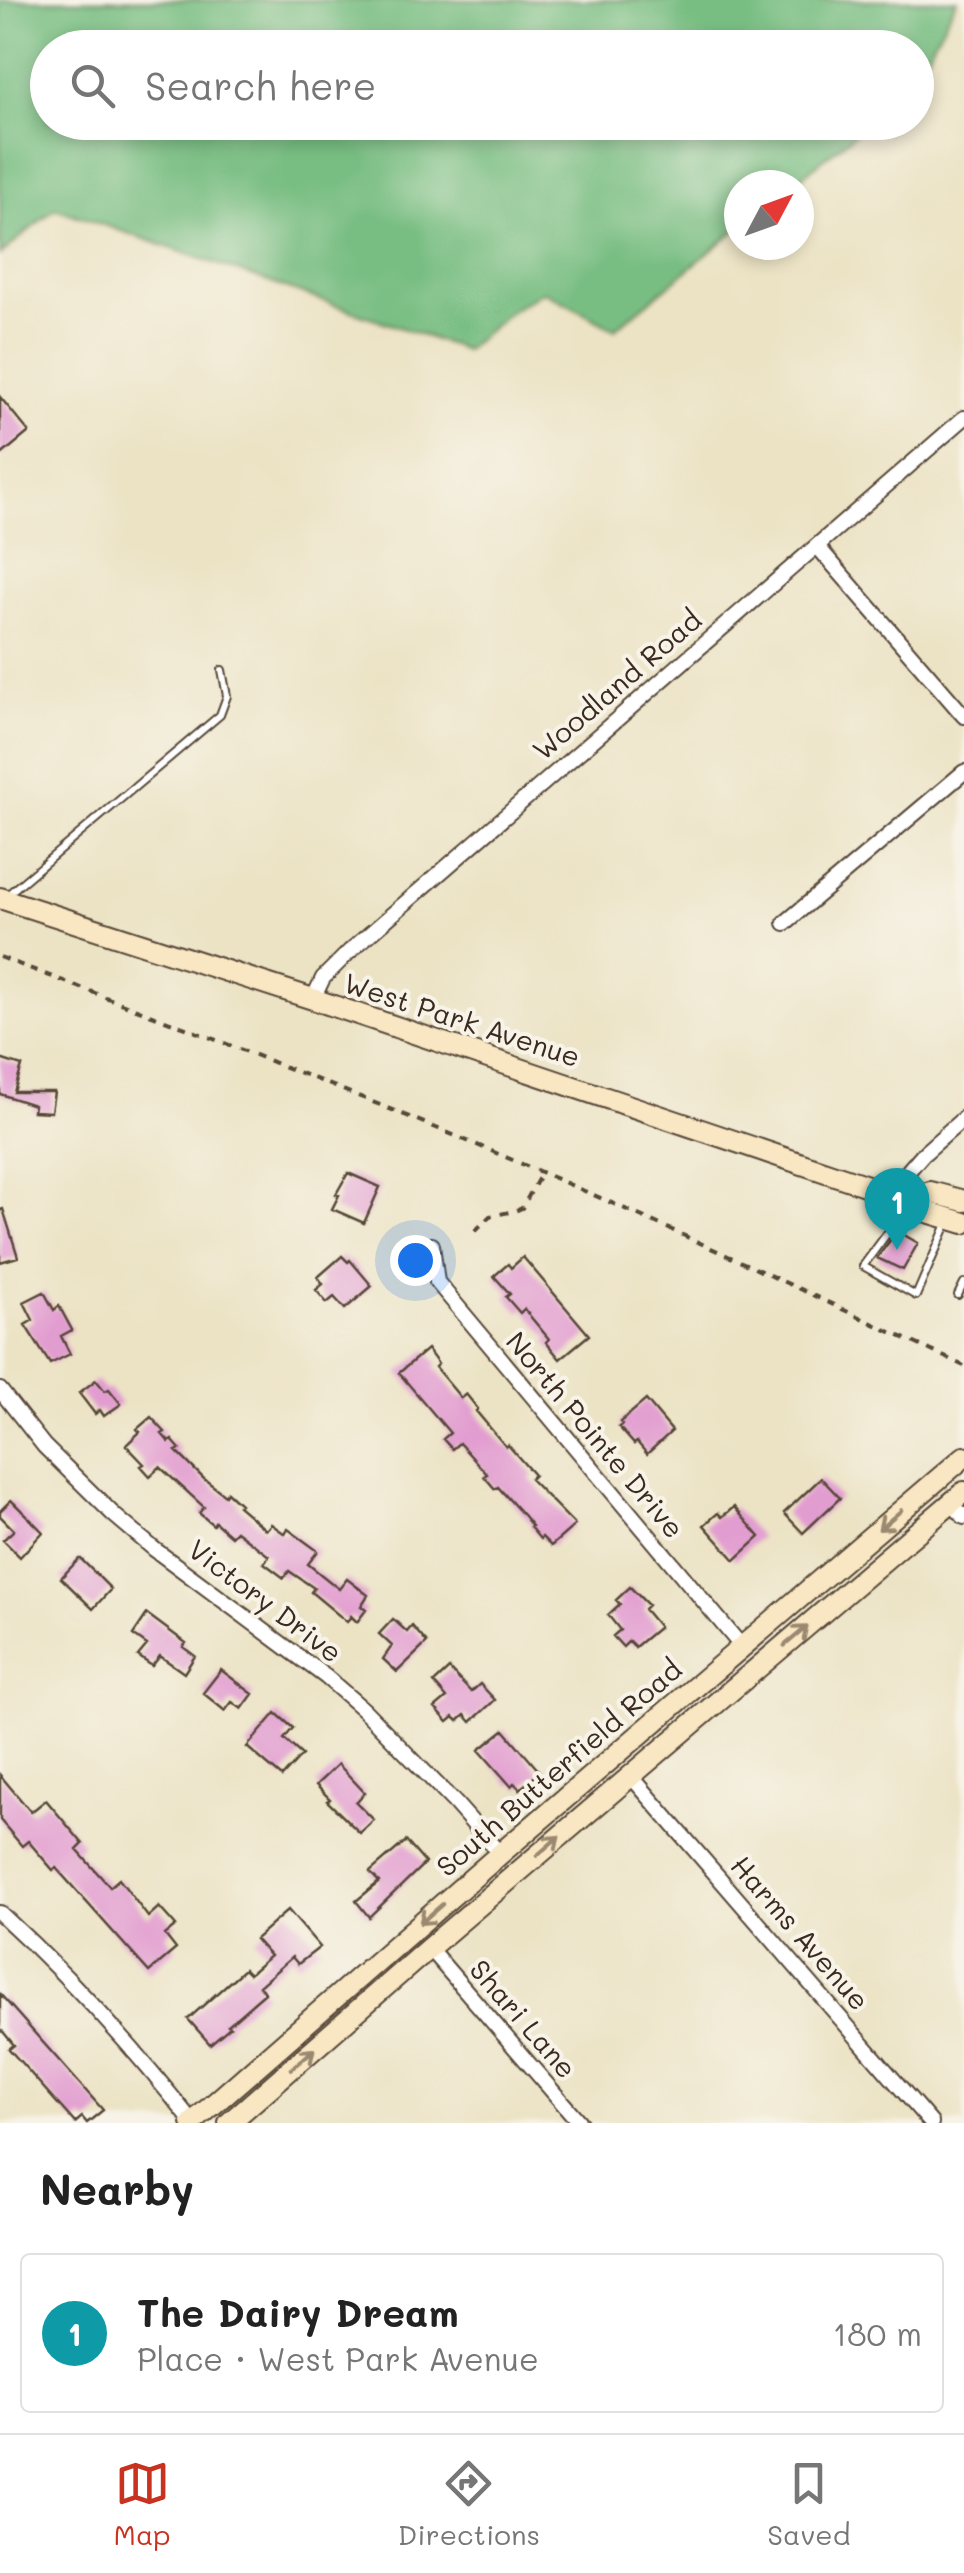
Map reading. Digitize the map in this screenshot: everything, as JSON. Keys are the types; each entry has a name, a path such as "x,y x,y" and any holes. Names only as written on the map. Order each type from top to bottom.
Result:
{"main road":[{"name":"West Park Avenue","path":"1,898 906,1199 924,1212 957,1221"},
{"name":"West Park Avenue","path":"906,1199 930,1192 964,1201"},
{"name":"South Butterfield Road","path":"192,2123 964,1457"},
{"name":"South Butterfield Road","path":"229,2123 631,1776 960,1504"}],"street":[{"name":"Woodland Road","path":"313,999 323,978 350,950 964,418"},
{"path":"816,546 964,716"},
{"path":"785,923 964,772"},
{"path":"906,1199 909,1170 964,1118"},
{"name":"North Pointe Drive","path":"432,1244 437,1282 742,1647"},
{"name":"Victory Drive","path":"0,1390 44,1446 90,1492 154,1549 326,1677 364,1710 500,1854"},
{"name":"Harms Avenue","path":"631,1776 930,2123"},
{"path":"0,1913 102,2016 192,2123"},
{"name":"Shari Lane","path":"429,1948 580,2123"}],"lane":[{"path":"1,898 220,716 226,696 222,670"},
{"path":"906,1199 897,1220 863,1266 916,1296 957,1221"},
{"path":"958,1296 964,1283"}],"path":[{"path":"0,957 198,1032 542,1172 964,1366"},
{"path":"475,1231 490,1216 522,1208 542,1172"}],"green space":[{"path":"0,0 957,0 934,42 934,30 30,30 30,140 847,140 810,170 724,170 724,240 615,329 543,291 512,310 465,350 55,208 0,255"}],"building":[{"path":"0,397 29,432 0,456"},
{"path":"0,1059 22,1066 14,1092 54,1092 51,1112 33,1111 34,1105 0,1094"},
{"path":"348,1173 380,1187 364,1223 332,1209"},
{"path":"3,1209 18,1257 0,1262 0,1210"},
{"path":"897,1231 918,1243 903,1270 877,1258"},
{"path":"342,1256 372,1286 345,1309 334,1297 327,1303 316,1290 323,1284 318,1277"},
{"path":"523,1257 589,1335 560,1359 546,1342 549,1339 524,1309 520,1313 506,1297 510,1294 494,1276"},
{"path":"44,1292 54,1310 59,1306 72,1330 61,1336 70,1354 50,1364 25,1325 33,1320 24,1302"},
{"path":"427,1349 438,1364 435,1367 461,1398 466,1394 506,1447 534,1475 530,1479 575,1525 551,1546 540,1539 498,1487 495,1489 459,1443 452,1449 443,1439 450,1433 399,1373"},
{"path":"96,1380 121,1404 104,1416 100,1410 95,1414 79,1393"},
{"path":"646,1400 672,1431 647,1454 619,1427"},
{"path":"151,1417 169,1442 172,1440 180,1449 176,1451 204,1479 225,1495 227,1492 266,1530 271,1524 285,1534 288,1529 318,1551 308,1564 339,1589 347,1579 368,1595 361,1606 366,1610 357,1622 351,1616 347,1622 311,1592 314,1588 289,1571 284,1578 264,1563 269,1556 236,1531 231,1536 215,1522 213,1525 199,1513 204,1507 160,1467 150,1476 126,1445"},
{"path":"821,1478 840,1498 803,1533 784,1513"},
{"path":"11,1500 43,1532 20,1557 3,1540 14,1530 0,1516"},
{"path":"734,1507 760,1537 735,1560 704,1525 718,1513 722,1517"},
{"path":"79,1559 111,1589 93,1609 61,1578"},
{"path":"630,1587 648,1605 644,1609 659,1627 635,1647 629,1641 623,1647 613,1636 620,1630 608,1615"},
{"path":"147,1614 186,1643 183,1647 195,1656 184,1673 160,1656 152,1666 138,1656 147,1645 133,1635"},
{"path":"393,1619 407,1632 412,1626 427,1643 397,1672 383,1659 392,1646 379,1634"},
{"path":"449,1669 471,1692 480,1684 495,1700 471,1722 465,1715 448,1722 435,1708 447,1698 434,1683"},
{"path":"221,1670 253,1694 242,1709 232,1702 225,1711 203,1693"},
{"path":"276,1713 293,1728 284,1739 302,1755 282,1777 247,1747"},
{"path":"504,1730 540,1772 520,1789 514,1783 511,1786 479,1750"},
{"path":"338,1764 365,1793 356,1802 374,1820 360,1833 316,1785"},
{"path":"0,1775 31,1812 46,1800 83,1844 77,1850 110,1887 119,1879 148,1917 159,1907 176,1926 165,1935 176,1949 149,1972 56,1868 53,1870 28,1841 22,1846 0,1820"},
{"path":"406,1841 425,1863 369,1917 356,1901 379,1882 370,1872"},
{"path":"288,1910 320,1947 298,1964 292,1957 259,1986 265,1993 210,2044 188,2019 244,1969 249,1974 270,1956 255,1939"},
{"path":"0,1994 103,2110 87,2123 82,2117 75,2123 9,2049 14,2045 0,2028"}],"place":[{"name":"The Dairy Dream","path":"897,1250"}]}
